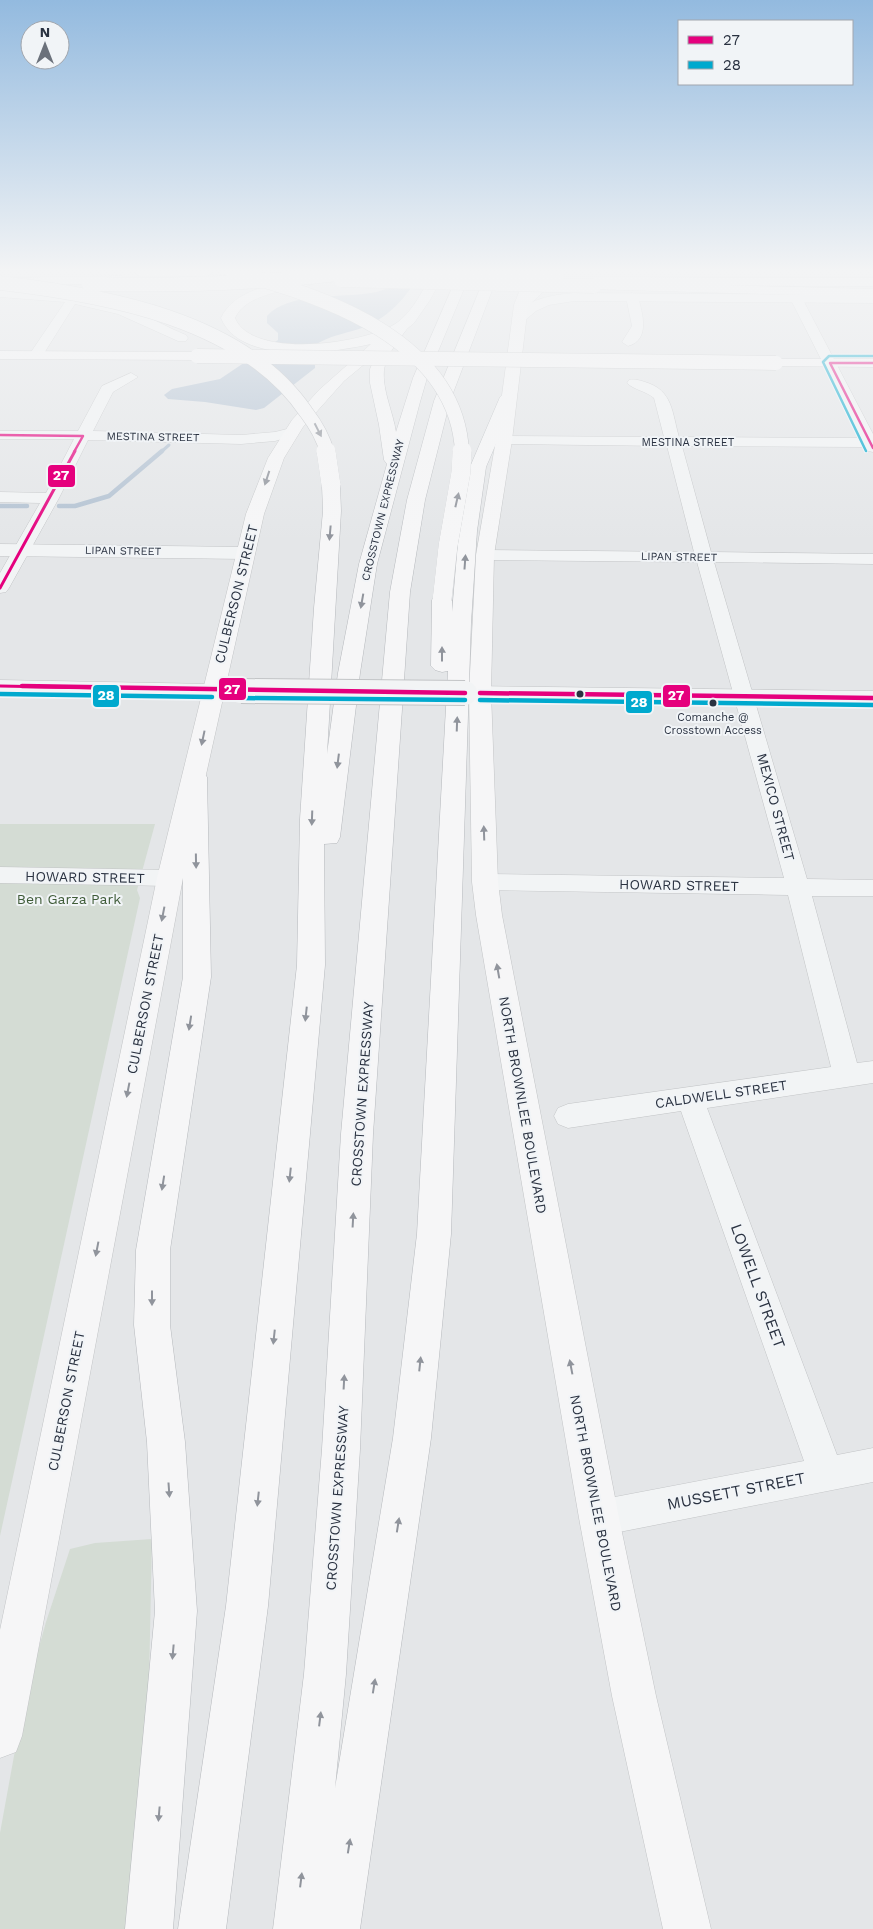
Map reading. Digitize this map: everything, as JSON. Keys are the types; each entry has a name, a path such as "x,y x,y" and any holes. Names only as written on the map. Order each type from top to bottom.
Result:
{"main road":[{"path":"202,1929 247,1606 311,965 312,819 323,618 332,511 331,485 326,449 319,430 305,408 289,389 257,362"},
{"name":"CULBERSON STREET","path":"0,1736 10,1633 170,878 195,777 226,690 246,553 258,506 270,468 291,432 328,390 358,362"},
{"path":"380,362 377,369 376,383 387,425 394,468"},
{"path":"420,362 438,380 448,397 460,430 462,458 461,482 449,541 442,600 439,1105"},
{"name":"CROSSTOWN EXPRESSWAY","path":"311,965 349,673 368,564 420,378 427,362"},
{"name":"CROSSTOWN EXPRESSWAY","path":"297,1929 325,1674 341,1450 357,1134 400,592 416,500 442,401 457,362"},
{"name":"NORTH BROWNLEE BOULEVARD","path":"513,362 504,440 485,555 472,693 488,915 599,1518 634,1696 687,1929"},
{"path":"695,362 873,363"},
{"path":"336,1929 412,1438 434,1234 461,624 468,531 478,467 508,396"},
{"path":"149,1929 176,1611 166,1442 152,1325 152,1250 197,977 195,777"}],"street":[{"path":"830,363 872,445"},
{"path":"0,588 107,390 131,378"},
{"name":"MEXICO STREET","path":"634,383 657,391 661,397 704,557 746,696 798,888 860,1074"},
{"name":"MESTINA STREET","path":"0,435 246,439 291,432"},
{"name":"MESTINA STREET","path":"246,439 265,446 277,454"},
{"name":"MESTINA STREET","path":"504,440 872,445"},
{"path":"0,497 50,498"},
{"name":"LIPAN STREET","path":"0,550 246,553"},
{"name":"LIPAN STREET","path":"485,555 873,559"},
{"path":"0,686 873,698"},
{"name":"HOWARD STREET","path":"0,875 170,878"},
{"name":"HOWARD STREET","path":"486,882 873,888"},
{"name":"CALDWELL STREET","path":"568,1116 860,1074"},
{"name":"LOWELL STREET","path":"690,1098 826,1473"},
{"name":"MUSSETT STREET","path":"599,1518 873,1464"}],"green space":[{"name":"Ben Garza Park","path":"0,824 155,824 137,890 140,898 0,1536"},
{"path":"152,1539 149,1682 127,1929 0,1929 0,1833 24,1701 46,1622 70,1549 95,1543"}],"water":[{"path":"245,362 315,362 315,368 264,408 256,410 205,402 168,399 164,395 172,389 220,379"}],"waterway":[{"path":"161,452 169,445"},
{"path":"59,506 75,506 109,496 162,451"},
{"path":"0,506 27,506"}],"transit line":[{"name":"28","path":"823,362 866,451"},
{"name":"27","path":"873,363 830,363 873,448"},
{"name":"27","path":"0,435 83,436 0,588"},
{"name":"27","path":"0,686 465,693"},
{"name":"27","path":"480,693 873,698"},
{"name":"28","path":"0,694 212,697"},
{"name":"28","path":"241,698 465,700"},
{"name":"28","path":"480,700 873,705"}],"place":[{"name":"Comanche @ Crosstown Access","path":"713,703"}]}
